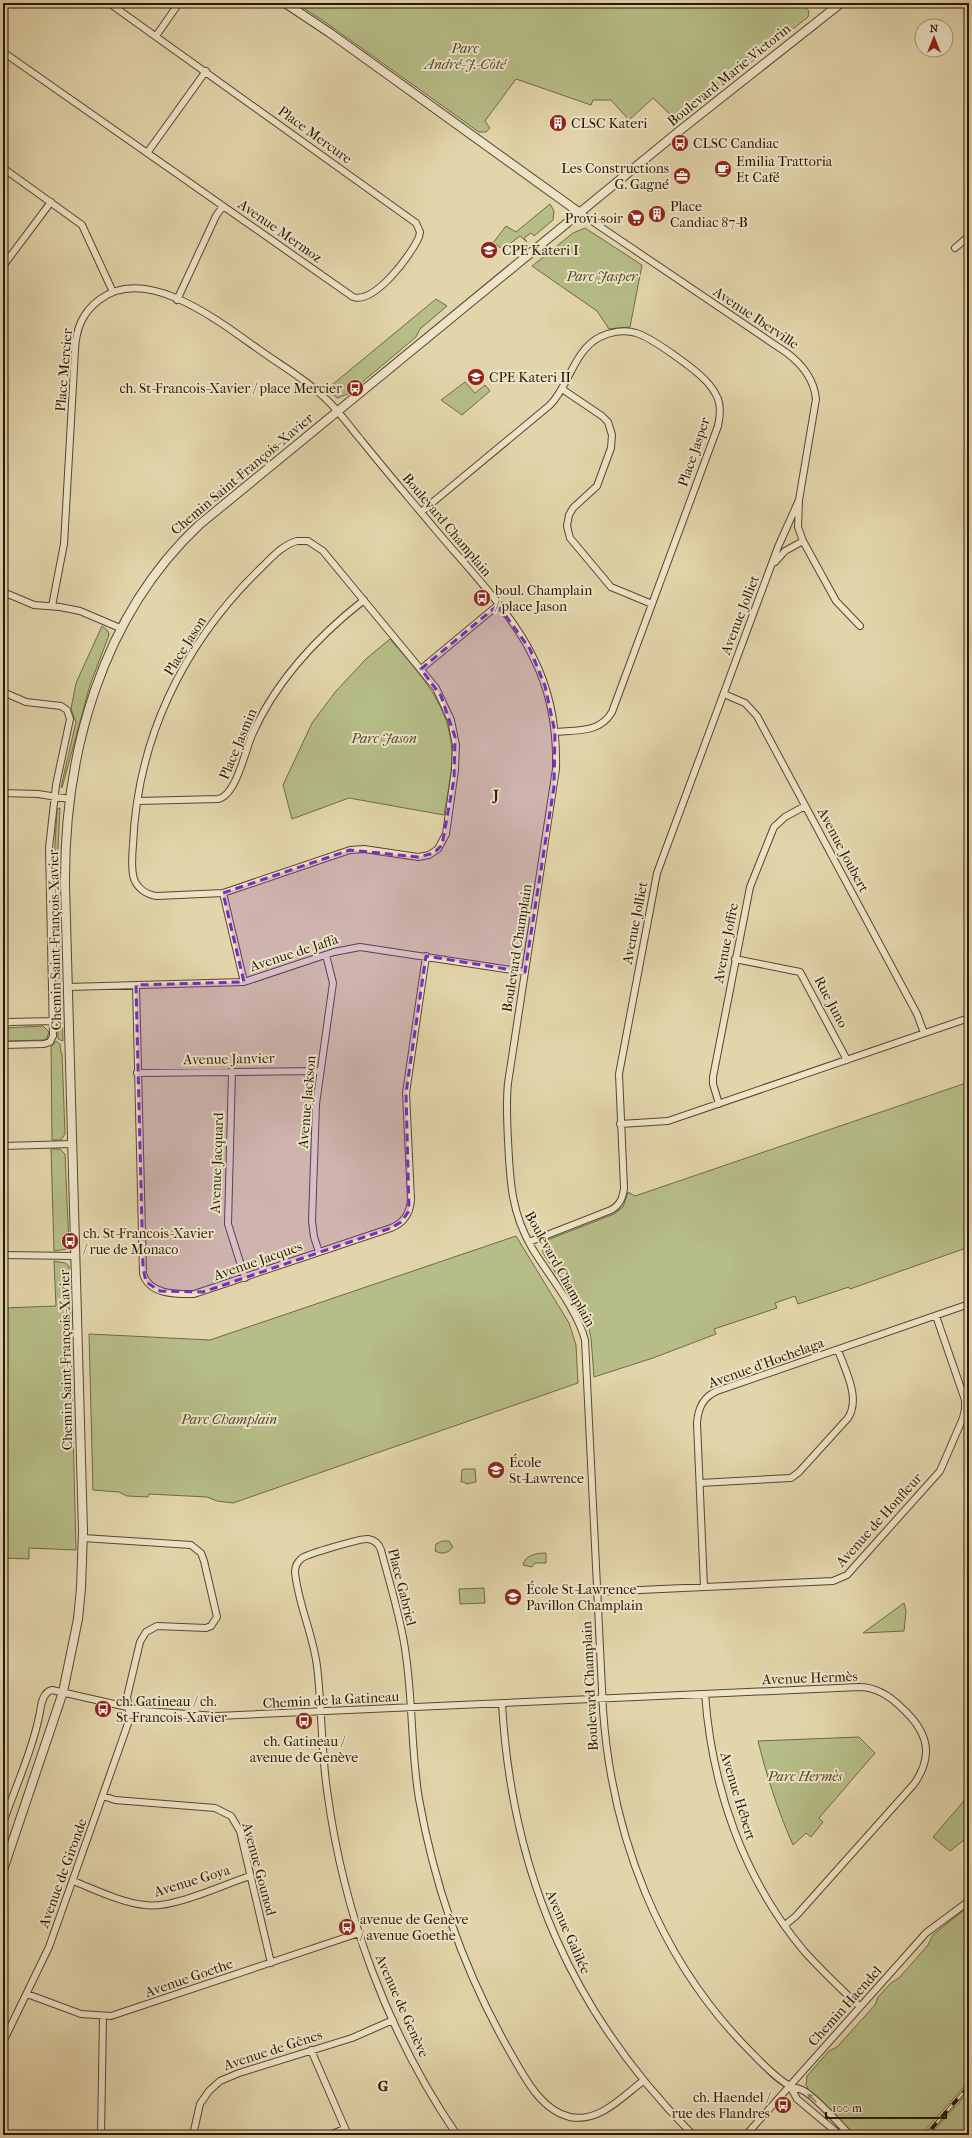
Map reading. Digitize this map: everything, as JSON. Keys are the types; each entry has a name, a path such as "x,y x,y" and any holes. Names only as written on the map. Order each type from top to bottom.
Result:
{"street":[{"name":"Place Mercure","path":"109,3 206,71 416,223 420,232 419,237 398,269"},
{"path":"156,36 179,3"},
{"path":"285,3 330,32 580,213"},
{"name":"Boulevard Marie-Victorin","path":"580,213 841,3"},
{"name":"Avenue Mermoz","path":"3,52 353,297 360,298 367,296 398,269"},
{"path":"147,153 206,71"},
{"path":"3,168 82,226 113,292"},
{"path":"3,266 51,202"},
{"path":"178,300 222,206"},
{"name":"Chemin Saint-François-Xavier","path":"3,1870 63,1692 78,1619 83,1538 65,868 70,799 79,751 104,663 120,628 154,574 184,540 227,501 580,213"},
{"name":"Avenue Iberville","path":"580,213 787,353 804,369 814,386 816,400 798,500 797,523 803,541 836,601 860,626"},
{"path":"955,248 969,236"},
{"name":"Place Mercier","path":"52,606 64,544 76,333 86,311 101,298 113,292 132,288 144,289 178,300 218,322 273,360 313,388 337,411"},
{"name":"Place Jasper","path":"421,512 550,405 562,389 582,354 594,341 612,333 630,332 648,339 702,377 710,385 718,398 720,414 718,426 612,712 605,722 590,729 555,732"},
{"path":"562,389 602,416 608,422 612,435 611,448 597,486 573,508 569,515 567,526 570,538 610,587 652,604"},
{"name":"Boulevard Champlain","path":"337,411 498,605 522,637 537,664 550,703 555,732 555,778 508,1083 507,1112 512,1196 520,1224 529,1242 576,1318 585,1340 602,1699 606,1753 616,1804 628,1850 650,1904 679,1958 716,2011 748,2049 790,2086"},
{"name":"Avenue Jolliet","path":"529,1242 617,1207 623,1193 619,1074 657,873 785,529 798,500"},
{"name":"Place Jason","path":"297,541 314,544 323,550 364,600 436,688 445,704 454,728 456,744 455,774 446,834 438,849 429,855 418,858 364,849 350,850 223,893 157,896 146,892 139,886 134,878 132,861 138,801 146,763 159,721 174,686 192,652 235,595 279,551 287,545 297,541"},
{"name":"Avenue Jolliet","path":"772,566 782,554 803,541"},
{"path":"3,592 34,605 52,606 86,613 120,628"},
{"name":"Place Jasmin","path":"138,801 218,799 226,797 233,787 244,754 257,724 283,681 323,635 364,600"},
{"path":"421,669 498,605"},
{"path":"3,692 26,702 60,706 69,714 70,722 54,797 49,858 53,1036 48,1043 3,1045"},
{"name":"Avenue Joubert","path":"724,694 743,702 754,711 917,1014 924,1033"},
{"path":"3,793 70,799"},
{"name":"Avenue Joffre","path":"719,1104 713,1084 713,1076 748,892 772,831 780,820 805,806"},
{"path":"223,893 244,982"},
{"name":"Avenue de Jaffa","path":"68,987 244,982 348,948 360,947 525,972"},
{"name":"Avenue Jackson","path":"319,1252 314,1237 312,1221 315,1111 334,983 326,955"},
{"name":"Avenue Jacques","path":"136,985 142,1268 144,1278 149,1284 160,1291 194,1294 395,1226 406,1218 410,1208 406,1092 426,956"},
{"name":"Rue Juno","path":"735,959 800,972 847,1060"},
{"path":"620,1124 665,1122 969,1018"},
{"path":"3,1024 10,1022 53,1021"},
{"name":"Avenue Janvier","path":"137,1072 232,1070 320,1071"},
{"name":"Avenue Jacquard","path":"232,1070 228,1224 245,1278"},
{"path":"3,1146 72,1144"},
{"path":"3,1255 76,1256"},
{"name":"Avenue d'Hochelaga","path":"704,1587 697,1418 700,1407 706,1397 717,1390 838,1350 969,1304"},
{"name":"Avenue de Honfleur","path":"597,1592 833,1581 843,1578 940,1471 962,1418 965,1404 936,1316"},
{"path":"700,1483 786,1479 800,1472 848,1418 853,1408 853,1397 838,1350"},
{"name":"Avenue de Gironde","path":"3,2042 48,1951 130,1718 127,1700 140,1642 146,1632 153,1627 162,1625 206,1628 211,1626 216,1620 216,1611 204,1560 198,1549 187,1544 83,1538"},
{"name":"Place Gabriel","path":"320,1713 316,1662 295,1574 295,1568 299,1561 305,1556 364,1539 376,1542 381,1550 406,1653 410,1708"},
{"name":"Avenue Hermès","path":"602,1699 858,1687 870,1688 884,1693 916,1722 924,1737 926,1751 923,1770 914,1784 796,1916 785,1926"},
{"path":"3,1823 38,1722 44,1697 50,1690 63,1692"},
{"name":"Chemin de la Gatineau","path":"63,1692 129,1708 169,1714 211,1716 320,1713 602,1699"},
{"name":"Avenue Hébert","path":"705,1694 713,1759 730,1821 758,1884 785,1926 812,1960 860,2007"},
{"name":"Avenue Galilée","path":"502,1704 506,1760 515,1816 528,1866 543,1908 563,1956 585,1997 614,2042 643,2081 693,2135"},
{"path":"410,1708 419,1798 429,1849 445,1909 481,1999 518,2067 546,2105 570,2116 583,2117 602,2112 643,2081"},
{"name":"Avenue de Genève","path":"320,1713 324,1774 334,1839 359,1934 393,2020 429,2090 457,2135"},
{"name":"Avenue Gounod","path":"103,1796 115,1800 210,1807 225,1812 238,1825 271,1963"},
{"name":"Avenue Goya","path":"73,1881 139,1904 152,1906 171,1903 250,1876"},
{"name":"Chemin Haendel","path":"749,2134 926,1933 969,1901"},
{"name":"Avenue Goethe","path":"27,1994 81,2014 103,2017 126,2013 359,1934"},
{"path":"101,2135 103,2017"},
{"name":"Avenue de Gênes","path":"194,2135 200,2104 209,2091 220,2081 239,2072 352,2038 393,2020"},
{"path":"311,2050 348,2135"},
{"path":"790,2086 797,2098 840,2135"},
{"path":"790,2086 807,2093 850,2135"},
{"path":"3,2106 3,2135"},
{"path":"330,2135 344,2128"}],"highlighted area":[{"path":"498,605 530,649 545,686 555,732 554,787 525,972 426,956 406,1093 409,1211 401,1222 391,1228 203,1292 160,1291 146,1282 143,1268 136,985 244,982 223,893 350,850 418,857 434,853 442,845 454,779 455,737 441,696 421,669"}],"green space":[{"name":"Parc André-J.-Côté","path":"296,3 799,3 809,11 808,17 693,108 687,108 674,118 653,98 629,120 611,100 593,100 591,105 516,79 485,121 490,128 486,132 479,132"},
{"path":"550,204 554,211 553,220 534,236 531,233 524,238 527,242 520,236 503,249 493,243 506,226 516,232"},
{"name":"Parc Jasper","path":"585,228 642,265 630,327 609,329 597,311 532,266 573,233"},
{"path":"436,299 447,306 420,329 416,337 348,394 337,398 327,389"},
{"path":"465,382 475,393 485,385 490,391 462,415 441,400"},
{"path":"102,626 108,631 109,635 90,685 62,788 76,722 71,709 76,683"},
{"name":"Parc Jason","path":"390,639 424,680 441,708 447,724 451,741 452,760 444,815 349,798 292,819 283,785 312,723 336,691 367,658"},
{"path":"60,808 57,869 61,980 57,980 54,863 57,809"},
{"path":"57,982 61,982 63,1041 58,1039"},
{"path":"43,1026 49,1032 47,1038 44,1040 3,1040 3,1029 5,1028"},
{"path":"56,1041 60,1044 62,1053 65,1134 61,1140 52,1140 51,1047"},
{"path":"969,1082 969,1247 850,1289 849,1287 798,1304 795,1296 775,1303 777,1308 714,1329 716,1334 653,1358 594,1377 591,1338 588,1324 543,1253 542,1247 545,1241 614,1214 623,1207 628,1192 635,1196"},
{"path":"51,1149 60,1149 65,1154 69,1246 67,1249 54,1251"},
{"name":"Parc Champlain","path":"516,1236 569,1323 576,1345 578,1383 233,1503 217,1501 207,1497 149,1494 148,1497 127,1496 119,1492 93,1490 89,1334 210,1340"},
{"path":"54,1261 65,1263 69,1266 76,1550 29,1548 29,1559 3,1558 3,1308 56,1306"},
{"path":"475,1469 476,1482 466,1484 465,1482 461,1482 462,1470"},
{"path":"442,1541 449,1541 453,1547 445,1553 435,1551 436,1544"},
{"path":"546,1553 546,1563 535,1563 532,1567 523,1565 529,1557 535,1554"},
{"path":"484,1588 485,1603 460,1604 459,1589"},
{"path":"904,1603 906,1611 904,1631 863,1633"},
{"name":"Parc Hermès","path":"859,1737 875,1753 819,1818 823,1822 811,1837 806,1833 793,1845 773,1794 758,1741"},
{"path":"969,1795 969,1836 950,1851 933,1837"},
{"path":"969,1906 969,2081 921,2135 855,2135 809,2091 806,2085 807,2076 829,2051 837,2047 875,2005 878,1997 891,1983 899,1978 928,1945 933,1935"},
{"path":"969,2091 969,2135 930,2135"}],"railway":[{"path":"926,2135 969,2086"}],"place":[{"name":"CLSC Kateri","path":"558,123"},
{"name":"CLSC Candiac","path":"680,143"},
{"name":"Emilia Trattoria Et Café","path":"723,169"},
{"name":"Les Constructions G. Gagné","path":"682,176"},
{"name":"Place Candiac 87-B","path":"657,214"},
{"name":"Provi-soir","path":"636,218"},
{"name":"CPE Kateri I","path":"489,250"},
{"name":"CPE Kateri II","path":"476,377"},
{"name":"ch. St-Francois-Xavier / place Mercier","path":"355,388"},
{"name":"boul. Champlain / place Jason","path":"482,598"},
{"name":"ch. St-Francois-Xavier / rue de Monaco","path":"70,1241"},
{"name":"École St-Lawrence","path":"496,1470"},
{"name":"École St-Lawrence Pavillon Champlain","path":"513,1597"},
{"name":"ch. Gatineau / ch. St-Francois-Xavier","path":"103,1709"},
{"name":"ch. Gatineau / avenue de Genève","path":"304,1721"},
{"name":"avenue de Genève / avenue Goethe","path":"347,1927"},
{"name":"ch. Haendel / rue des Flandres","path":"783,2105"}],"district":[{"name":"J","path":"496,795"},
{"name":"G","path":"383,2086"}]}
